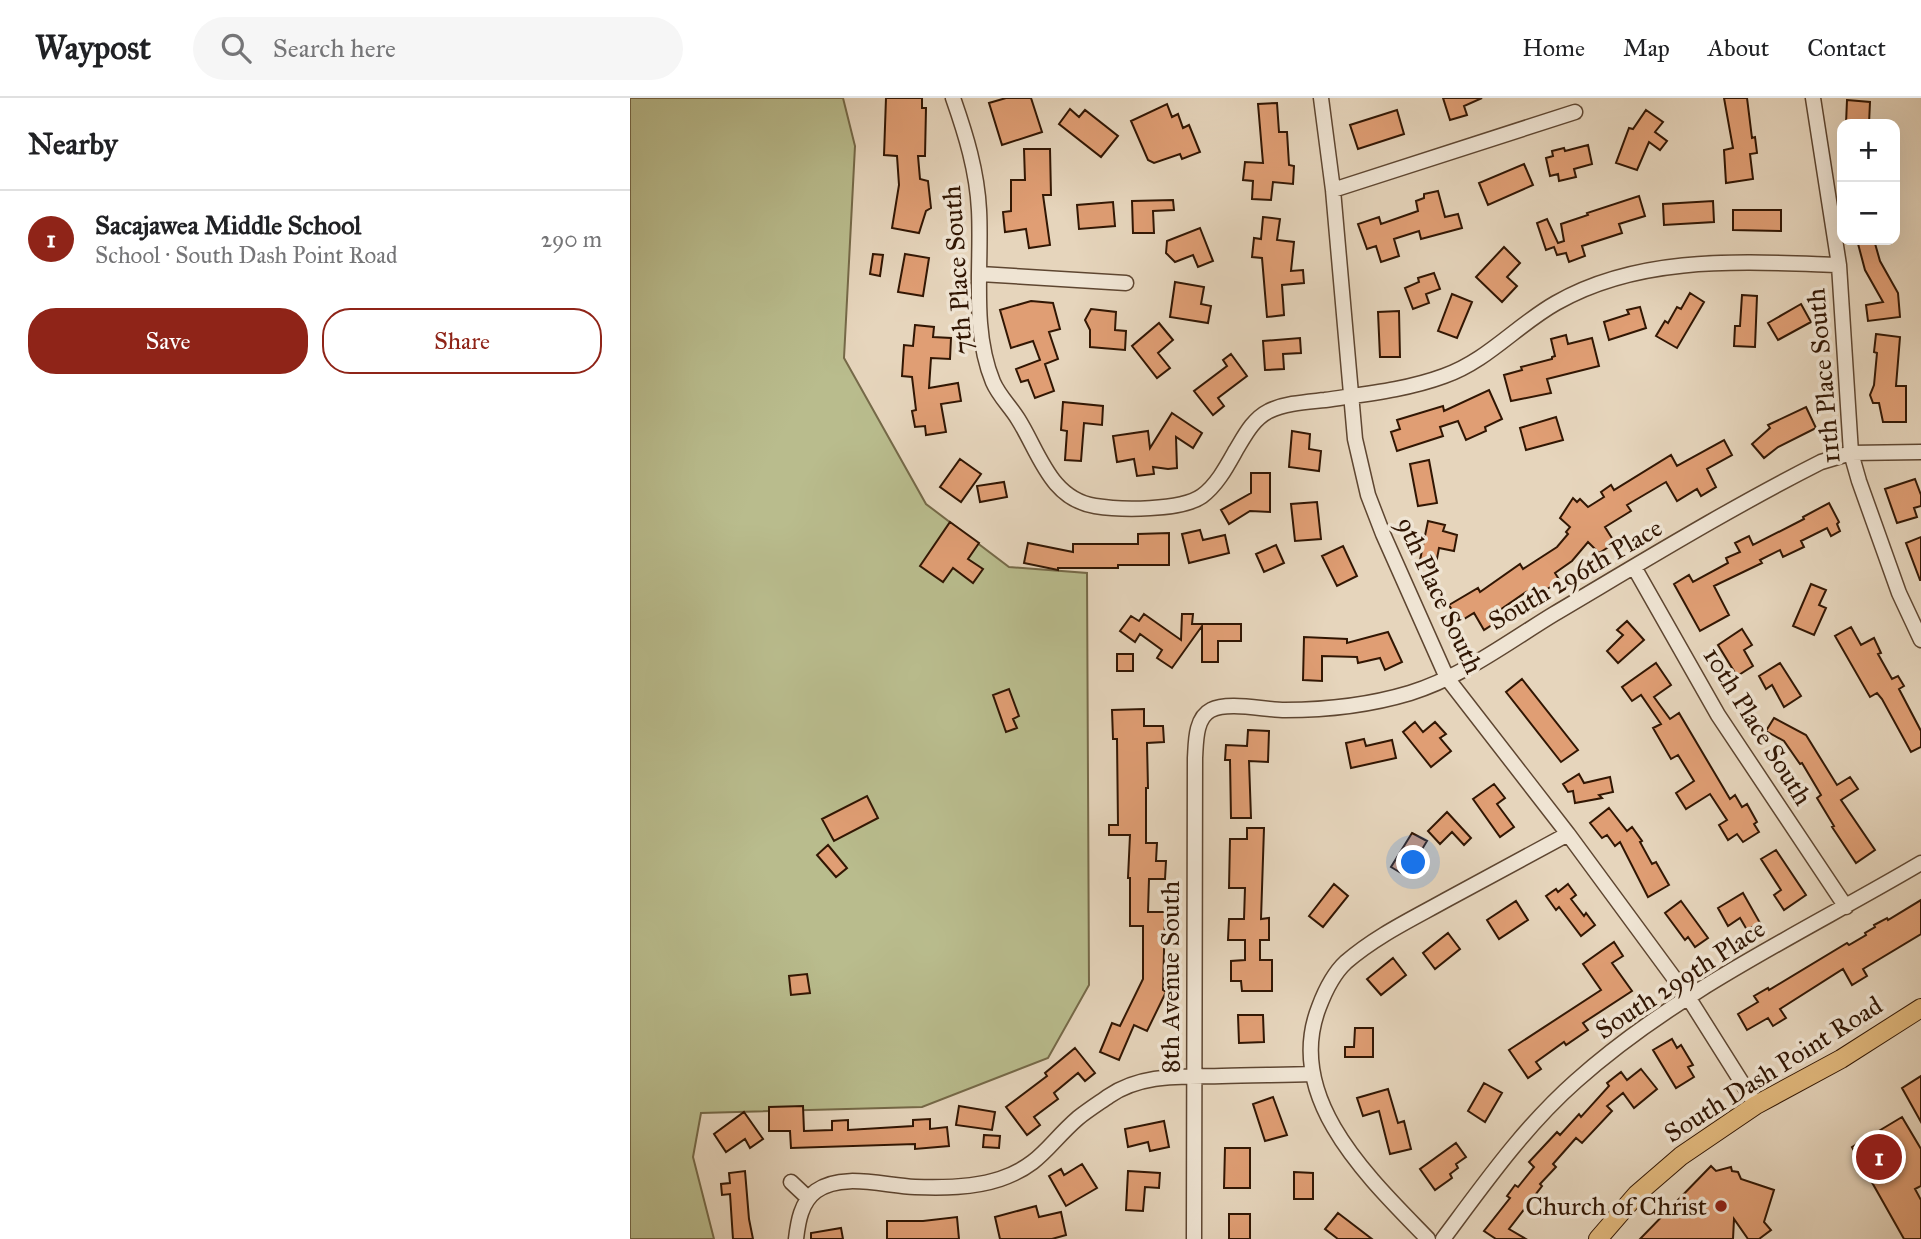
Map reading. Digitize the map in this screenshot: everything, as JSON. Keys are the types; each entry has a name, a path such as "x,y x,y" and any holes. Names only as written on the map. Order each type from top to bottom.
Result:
{"main road":[{"name":"South Dash Point Road","path":"1598,1239 1637,1194 1681,1156 1756,1105 1841,1059 1921,1008"}],"street":[{"name":"7th Place South","path":"953,98 977,180 981,333 985,359 994,383 1020,422 1047,473 1074,499 1091,506 1114,508 1146,508 1195,500 1213,486 1245,433 1264,413 1286,405 1351,396"},
{"name":"9th Place South","path":"1321,98 1333,190 1355,439 1368,495 1447,678 1568,834 1688,997 1756,1105"},
{"name":"11th Place South","path":"1813,98 1839,265 1851,453 1858,481 1899,593 1921,640"},
{"path":"1333,190 1575,112"},
{"path":"1351,396 1412,386 1454,372 1471,364 1558,302 1616,277 1700,264 1759,262 1839,265"},
{"path":"980,274 1126,283"},
{"name":"South 296th Place","path":"1204,716 1224,707 1284,710 1330,708 1369,703 1411,693 1447,678 1803,471 1829,459 1851,453 1921,452"},
{"name":"10th Place South","path":"1634,567 1718,715 1846,907"},
{"name":"8th Avenue South","path":"1195,1239 1195,758 1198,730 1204,716"},
{"path":"1428,1239 1377,1186 1352,1155 1320,1099 1312,1074 1311,1045 1315,1017 1327,986 1344,963 1392,929 1568,834"},
{"name":"South 299th Place","path":"1443,1239 1491,1174 1547,1109 1606,1054 1688,997 1921,863"},
{"path":"796,1239 799,1217 808,1198 823,1187 844,1182 937,1187 982,1184 1000,1179 1020,1171 1040,1158 1078,1119 1112,1094 1141,1081 1166,1076 1312,1074"},
{"path":"791,1182 808,1198"}],"green space":[{"path":"630,98 843,98 855,146 844,358 926,504 1009,567 1087,573 1089,985 1048,1058 922,1107 701,1113 693,1157 714,1239 630,1239"}],"building":[{"path":"886,98 922,98 922,108 926,108 925,156 918,156 920,179 928,181 931,208 926,211 919,233 892,228 899,185 897,156 884,155"},
{"path":"1006,98 1031,98 1042,132 1002,145 989,103"},
{"path":"1443,98 1482,98 1464,106 1467,115 1450,120"},
{"path":"1724,98 1747,98 1752,138 1755,137 1757,153 1750,154 1753,179 1726,183 1724,150 1733,148"},
{"path":"1847,100 1870,102 1869,119 1846,119"},
{"path":"1277,103 1279,132 1287,132 1289,165 1294,166 1293,184 1273,182 1271,200 1252,199 1253,181 1243,180 1245,162 1263,163 1258,104"},
{"path":"1167,104 1172,117 1178,114 1183,128 1189,125 1200,152 1182,159 1180,154 1154,163 1148,160 1131,121"},
{"path":"1070,109 1079,117 1085,110 1118,136 1101,157 1059,124"},
{"path":"1397,110 1404,134 1358,149 1350,125"},
{"path":"1646,110 1663,122 1655,132 1667,141 1660,150 1649,142 1637,170 1616,163 1629,128 1633,129"},
{"path":"1588,145 1592,164 1574,169 1576,177 1559,181 1558,174 1550,176 1546,158 1553,156 1552,151 1564,148 1565,151"},
{"path":"1024,149 1050,149 1051,195 1043,195 1050,245 1029,248 1026,229 1005,232 1003,212 1011,211 1011,180 1025,180"},
{"path":"1524,164 1533,185 1488,205 1479,183"},
{"path":"1438,191 1445,217 1458,214 1462,228 1421,239 1419,231 1394,239 1399,256 1381,262 1376,246 1367,249 1358,224 1379,217 1381,224 1418,211 1416,201 1424,198 1424,194"},
{"path":"1639,196 1645,216 1619,224 1622,233 1582,246 1585,256 1569,262 1566,253 1557,255 1554,247 1546,250 1537,223 1547,219 1558,243 1564,241 1561,224"},
{"path":"1173,200 1174,210 1153,211 1154,233 1133,233 1132,201"},
{"path":"1713,201 1714,222 1664,225 1663,204"},
{"path":"1113,202 1115,226 1079,229 1077,205"},
{"path":"1733,210 1781,210 1781,231 1733,230"},
{"path":"1263,217 1280,219 1277,240 1294,242 1291,271 1303,270 1304,283 1282,285 1284,315 1267,317 1262,258 1252,257 1254,238 1261,239"},
{"path":"1200,228 1213,261 1198,267 1193,255 1175,262 1166,253 1167,241"},
{"path":"1858,245 1875,245 1880,261 1898,293 1900,317 1868,321 1866,305 1883,302 1865,270"},
{"path":"1504,247 1520,263 1507,277 1517,286 1502,302 1476,277"},
{"path":"873,254 883,255 880,276 870,274"},
{"path":"905,254 929,258 923,296 898,292"},
{"path":"1434,273 1440,289 1426,294 1429,303 1413,309 1405,288 1419,282 1418,278"},
{"path":"1175,282 1204,287 1201,304 1211,306 1208,323 1170,317"},
{"path":"1690,293 1704,302 1677,348 1656,336 1677,307 1681,309"},
{"path":"1452,294 1472,302 1457,338 1438,331"},
{"path":"1742,295 1757,296 1755,347 1734,346 1735,326 1740,326"},
{"path":"1031,301 1053,303 1060,329 1049,332 1058,359 1045,364 1054,391 1035,398 1028,380 1021,382 1016,369 1040,360 1033,341 1011,348 1000,310"},
{"path":"1801,304 1811,322 1778,340 1768,323"},
{"path":"1640,307 1646,328 1609,340 1604,322 1629,314 1627,310"},
{"path":"1091,309 1116,312 1115,330 1126,331 1125,350 1090,347 1090,330 1085,320"},
{"path":"1399,311 1400,357 1380,357 1378,312"},
{"path":"1159,323 1173,340 1158,353 1170,368 1157,378 1132,346"},
{"path":"915,325 934,327 933,337 951,338 950,359 931,358 929,388 958,383 961,401 941,404 946,432 926,435 925,426 915,427 912,377 902,376 904,345 913,346"},
{"path":"1876,334 1900,337 1896,386 1906,386 1906,422 1883,422 1879,403 1873,403 1870,395 1874,385"},
{"path":"1566,335 1568,344 1592,338 1599,366 1547,379 1551,393 1511,401 1504,375 1522,370 1521,367 1552,359 1555,356 1551,339"},
{"path":"1300,338 1301,353 1283,354 1284,369 1265,370 1263,341"},
{"path":"1231,354 1247,376 1218,398 1224,406 1213,415 1194,391 1227,366 1223,360"},
{"path":"1489,390 1502,419 1485,427 1486,431 1466,440 1458,421 1440,427 1443,436 1397,451 1391,432 1400,429 1397,420 1443,406 1444,411"},
{"path":"1063,402 1103,406 1102,425 1084,423 1081,461 1065,460 1067,431 1061,430"},
{"path":"1806,407 1816,428 1778,447 1764,458 1752,444 1770,428 1768,425"},
{"path":"1172,413 1202,433 1193,448 1176,437 1177,468 1153,467 1154,474 1137,476 1134,459 1117,462 1113,436 1148,431 1150,448"},
{"path":"1556,417 1563,440 1526,450 1520,428"},
{"path":"1292,431 1310,434 1309,449 1321,451 1319,471 1289,467"},
{"path":"1724,440 1732,455 1707,469 1716,487 1701,496 1697,489 1677,501 1666,482 1627,505 1631,511 1605,527 1615,543 1599,553 1588,542 1572,561 1555,573 1560,581 1531,599 1526,592 1494,614 1498,621 1484,630 1474,613 1459,622 1449,605 1478,588 1480,592 1520,564 1523,569 1557,547 1568,534 1566,532 1570,527 1560,518 1573,498 1577,502 1580,499 1588,507 1604,497 1601,492 1611,485 1614,490 1671,455 1677,466"},
{"path":"960,459 981,474 961,502 940,487"},
{"path":"1429,460 1437,503 1418,506 1410,464"},
{"path":"1251,473 1270,473 1270,512 1250,511 1229,524 1221,510 1251,493"},
{"path":"1915,479 1921,495 1921,506 1914,508 1917,517 1897,523 1885,489"},
{"path":"1004,482 1007,497 980,502 977,486"},
{"path":"1317,502 1321,539 1295,541 1291,504"},
{"path":"1829,503 1839,522 1837,524 1840,531 1831,536 1827,528 1801,541 1804,547 1783,557 1780,550 1760,560 1762,563 1714,586 1729,615 1700,631 1674,584 1689,575 1693,582 1728,563 1726,558 1740,552 1735,543 1749,536 1753,545"},
{"path":"1428,521 1445,525 1443,531 1457,535 1454,551 1439,548 1435,569 1419,565"},
{"path":"950,522 979,543 968,559 983,569 973,583 953,568 943,582 920,566"},
{"path":"1200,530 1203,540 1225,535 1229,553 1189,563 1182,534"},
{"path":"1169,533 1169,565 1118,565 1118,568 1058,570 1024,563 1028,543 1073,552 1073,544 1138,544 1138,534"},
{"path":"1921,537 1921,580 1920,580 1906,543"},
{"path":"1276,545 1284,563 1264,572 1256,554"},
{"path":"1343,546 1357,576 1337,586 1322,556"},
{"path":"1811,584 1826,590 1819,605 1826,608 1814,635 1793,626"},
{"path":"1144,614 1181,640 1182,614 1193,614 1192,624 1241,624 1241,641 1218,641 1218,662 1202,662 1202,626 1172,668 1157,658 1162,650 1140,634 1135,642 1120,631 1131,616 1139,621"},
{"path":"1627,621 1644,640 1618,663 1607,651 1623,635 1617,630"},
{"path":"1851,627 1861,645 1874,638 1881,653 1878,654 1892,679 1898,676 1904,686 1899,689 1921,731 1921,747 1911,752 1882,699 1877,693 1870,697 1835,636"},
{"path":"1742,629 1752,645 1744,650 1753,666 1737,676 1718,645"},
{"path":"1388,632 1402,662 1385,670 1380,658 1358,663 1357,657 1322,656 1322,681 1303,680 1304,637 1347,639 1347,643"},
{"path":"1117,654 1133,654 1133,671 1117,671"},
{"path":"1656,663 1671,685 1654,697 1670,719 1679,713 1730,799 1735,795 1742,807 1747,804 1757,822 1754,824 1759,832 1743,842 1737,834 1728,840 1719,825 1727,820 1710,794 1686,809 1676,793 1694,781 1678,755 1671,759 1653,728 1661,724 1641,695 1632,701 1622,687"},
{"path":"1780,663 1801,696 1784,707 1772,685 1766,689 1759,676"},
{"path":"1522,679 1578,750 1561,762 1506,692"},
{"path":"1009,689 1019,716 1013,719 1017,728 1006,732 993,695"},
{"path":"1144,709 1144,726 1163,726 1164,742 1147,743 1146,843 1157,843 1156,861 1166,861 1165,879 1149,879 1148,912 1165,912 1163,990 1166,992 1147,1031 1134,1025 1119,1060 1100,1052 1112,1023 1120,1026 1143,979 1143,926 1130,926 1130,835 1109,835 1109,825 1118,825 1117,739 1113,739 1112,710"},
{"path":"1774,718 1806,735 1837,785 1850,777 1858,789 1841,800 1875,850 1856,863 1832,827 1834,826 1817,798 1821,795 1802,763 1800,764 1784,741 1766,731"},
{"path":"1415,722 1423,732 1435,722 1446,734 1440,738 1451,751 1431,767 1403,732"},
{"path":"1248,730 1269,731 1268,762 1249,761 1251,818 1231,818 1230,760 1225,760 1226,745 1247,746"},
{"path":"1364,739 1366,746 1392,740 1396,758 1351,768 1346,743"},
{"path":"1579,774 1584,783 1610,777 1613,792 1599,795 1602,798 1575,803 1573,791 1568,792 1563,784"},
{"path":"1494,784 1505,798 1497,804 1514,827 1500,837 1473,799"},
{"path":"867,796 878,818 834,841 822,819"},
{"path":"1609,808 1627,831 1632,827 1642,841 1640,842 1652,864 1656,862 1669,885 1648,897 1620,842 1615,846 1607,835 1602,838 1590,823"},
{"path":"1447,812 1471,838 1464,845 1452,832 1440,844 1428,831"},
{"path":"1247,828 1264,828 1261,919 1269,918 1269,940 1260,940 1260,960 1272,960 1272,991 1242,991 1241,981 1231,981 1231,961 1245,960 1245,940 1228,940 1229,919 1244,919 1245,888 1229,888 1230,839 1247,839"},
{"path":"1412,833 1427,841 1406,876 1391,867"},
{"path":"828,845 847,868 836,877 817,855"},
{"path":"1776,850 1806,895 1784,910 1774,895 1781,890 1761,859"},
{"path":"1334,884 1348,896 1323,927 1309,916"},
{"path":"1568,884 1576,895 1571,899 1595,925 1581,936 1559,907 1556,910 1546,896 1556,889 1558,892"},
{"path":"1743,893 1760,923 1747,930 1740,918 1728,926 1718,908"},
{"path":"1921,900 1921,934 1863,969 1867,976 1852,985 1843,969 1780,1009 1786,1018 1773,1026 1768,1018 1747,1030 1738,1014 1758,1002 1754,996 1768,988 1769,990 1847,943 1849,945 1866,935 1874,925 1887,918 1888,920"},
{"path":"1516,901 1528,920 1499,939 1487,920"},
{"path":"1681,901 1708,938 1695,947 1688,937 1685,940 1665,913"},
{"path":"1448,933 1460,949 1435,969 1423,953"},
{"path":"1614,942 1623,956 1612,963 1632,991 1583,1023 1588,1030 1566,1045 1564,1042 1536,1062 1541,1069 1528,1078 1509,1050 1601,990 1583,964"},
{"path":"1393,958 1406,975 1381,995 1367,979"},
{"path":"807,974 810,993 791,995 789,976"},
{"path":"1238,1015 1263,1015 1264,1042 1239,1043"},
{"path":"1355,1028 1373,1028 1373,1057 1345,1057 1345,1047 1354,1047"},
{"path":"1672,1039 1677,1048 1681,1045 1693,1065 1688,1067 1694,1077 1676,1088 1653,1050"},
{"path":"1075,1048 1095,1073 1085,1081 1078,1073 1054,1093 1058,1099 1034,1117 1040,1125 1027,1135 1006,1107 1047,1076 1045,1073"},
{"path":"1641,1069 1657,1089 1634,1108 1623,1093 1607,1106 1612,1111 1582,1143 1576,1138 1553,1164 1556,1167 1540,1184 1542,1186 1509,1229 1526,1239 1496,1239 1484,1231 1510,1198 1507,1196 1515,1185 1518,1187 1534,1167 1529,1162 1557,1132 1560,1135 1579,1114 1581,1117 1609,1086 1607,1083 1621,1072 1627,1080"},
{"path":"1921,1076 1921,1122 1902,1088"},
{"path":"1484,1083 1502,1093 1485,1122 1468,1111"},
{"path":"1388,1089 1398,1123 1404,1121 1411,1149 1390,1154 1379,1111 1363,1116 1357,1098"},
{"path":"1273,1097 1287,1135 1265,1141 1253,1104"},
{"path":"803,1106 804,1131 832,1130 832,1121 848,1120 848,1130 913,1126 913,1120 930,1119 930,1129 947,1127 949,1146 915,1149 915,1144 791,1148 790,1131 769,1131 769,1107"},
{"path":"959,1106 995,1112 992,1130 956,1125"},
{"path":"744,1112 763,1139 750,1148 745,1139 726,1152 714,1134"},
{"path":"1902,1117 1921,1149 1921,1186 1915,1189 1921,1200 1921,1239 1904,1239 1852,1147"},
{"path":"1164,1121 1169,1147 1150,1151 1148,1142 1128,1147 1125,1129"},
{"path":"984,1135 1000,1136 999,1148 983,1147"},
{"path":"1456,1143 1466,1157 1456,1164 1458,1168 1450,1174 1452,1178 1435,1190 1420,1169"},
{"path":"1225,1148 1250,1148 1250,1188 1224,1188"},
{"path":"1082,1164 1097,1188 1066,1206 1049,1176 1061,1169 1064,1175"},
{"name":"Church of Christ","path":"1711,1166 1716,1171 1731,1167 1732,1171 1738,1172 1741,1179 1774,1190 1764,1222 1771,1230 1759,1239 1748,1239 1734,1219 1733,1239 1640,1239"},
{"path":"745,1171 753,1239 733,1239 730,1194 722,1195 721,1184 730,1183 729,1173"},
{"path":"1128,1171 1160,1173 1159,1188 1145,1187 1143,1211 1126,1210"},
{"path":"1294,1172 1313,1173 1313,1199 1294,1199"},
{"path":"1036,1206 1039,1217 1061,1212 1066,1235 1052,1239 1000,1239 995,1217"},
{"path":"1338,1213 1372,1239 1338,1239 1325,1229"},
{"path":"1229,1214 1250,1214 1250,1239 1229,1239"},
{"path":"957,1217 959,1239 887,1239 887,1221"},
{"path":"841,1228 843,1239 811,1239 811,1233"}],"place":[{"name":"Sacajawea Middle School","path":"1879,1157"},
{"name":"Church of Christ","path":"1721,1206"}]}
